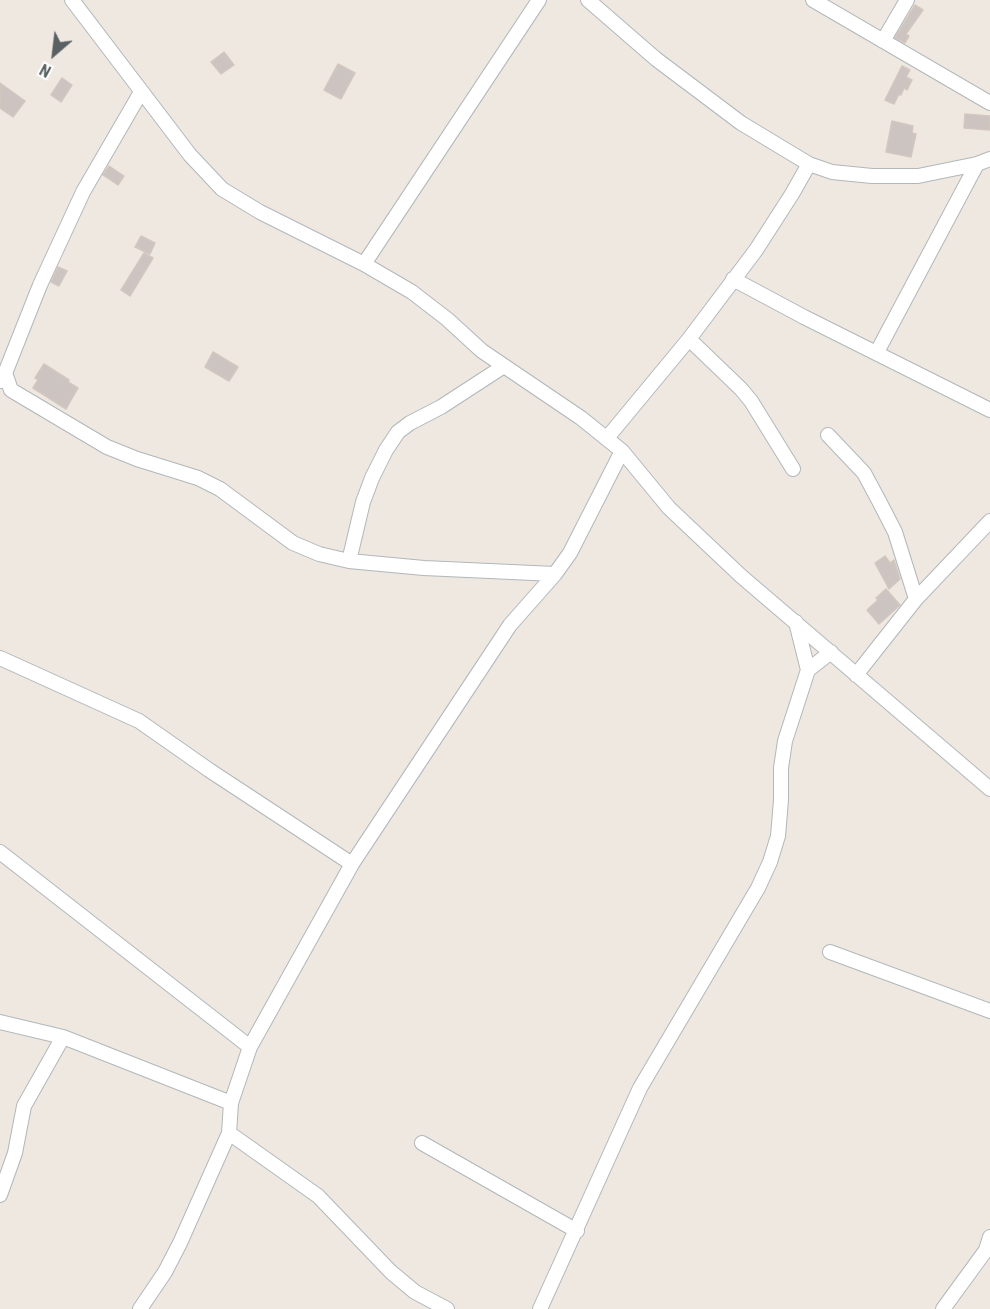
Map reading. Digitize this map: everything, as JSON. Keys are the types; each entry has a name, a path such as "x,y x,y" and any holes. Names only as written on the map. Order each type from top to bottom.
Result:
{"street":[{"path":"72,0 190,155 222,189 412,292 447,319 482,351 607,438 622,451 669,508 741,576 990,789"},
{"path":"364,264 539,0"},
{"path":"588,0 656,59 741,123 809,164 832,172 872,176 918,176 983,161"},
{"path":"813,0 990,103"},
{"path":"883,41 907,0"},
{"path":"141,92 83,192 40,285 4,386 107,447 198,478 220,489 293,543 319,554 349,561 424,568 555,574"},
{"path":"877,352 983,161"},
{"path":"607,438 689,339 792,194 809,164"},
{"path":"733,279 990,410"},
{"path":"689,339 741,388 793,469"},
{"path":"349,561 369,486 386,450 398,432 504,366"},
{"path":"828,435 864,473 895,532 916,599"},
{"path":"140,1309 165,1272 180,1243 229,1133 231,1103 250,1047 352,864 510,625 555,574 570,553 622,451"},
{"path":"856,675 916,599 990,521"},
{"path":"540,1309 640,1088 758,888 770,862 778,836 781,800 780,768 785,741 808,670 796,622"},
{"path":"808,670 831,652"},
{"path":"0,658 139,721 352,864"},
{"path":"0,852 250,1047"},
{"path":"830,952 990,1011"},
{"path":"0,1022 63,1037 231,1103"},
{"path":"0,1195 15,1153 24,1107 63,1037"},
{"path":"229,1133 318,1196 390,1272 415,1292 447,1309"},
{"path":"422,1143 576,1231"},
{"path":"943,1309 988,1251 990,1236"}],"building":[{"path":"915,5 923,10 906,34 909,36 905,43 895,38"},
{"path":"224,52 234,65 221,74 211,62"},
{"path":"338,64 355,73 341,99 324,90"},
{"path":"902,66 910,70 906,77 912,80 907,90 904,88 901,95 899,94 894,104 885,100"},
{"path":"62,78 72,85 61,102 51,95"},
{"path":"0,83 25,101 13,117 0,108"},
{"path":"965,114 990,116 990,130 964,128"},
{"path":"892,121 913,126 912,133 916,134 911,157 886,152"},
{"path":"109,166 124,176 118,185 103,175"},
{"path":"141,236 155,243 150,254 135,247"},
{"path":"144,253 153,258 130,296 121,290"},
{"path":"58,267 67,271 59,286 51,282"},
{"path":"213,352 238,367 229,381 205,367"},
{"path":"44,364 78,388 66,409 33,388 38,380 35,378"},
{"path":"885,556 890,563 894,560 900,579 889,589 875,563"},
{"path":"886,589 900,605 879,624 867,610"}]}
